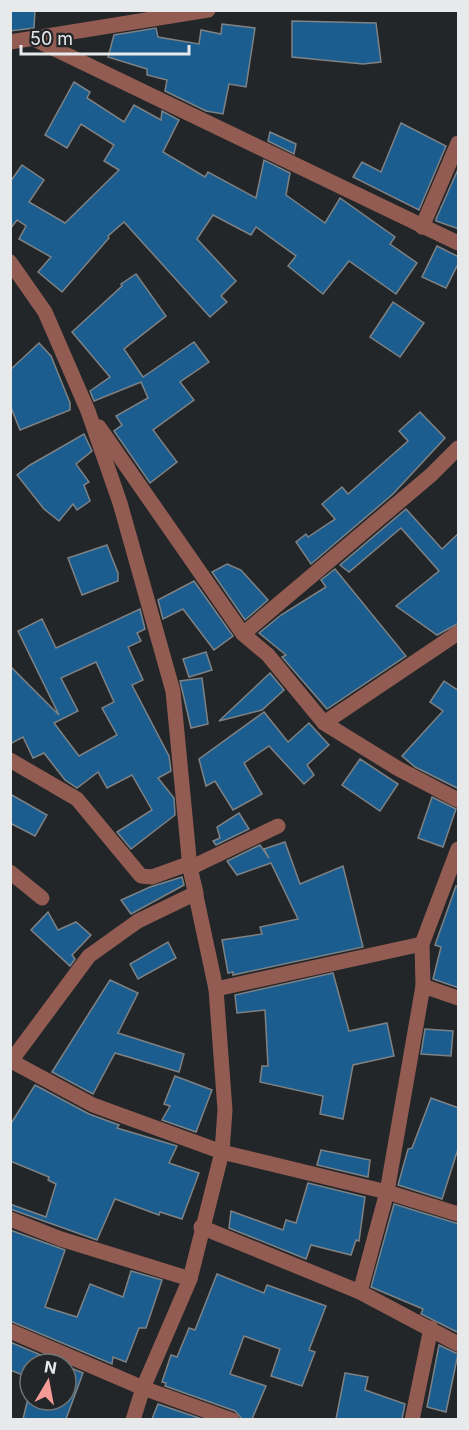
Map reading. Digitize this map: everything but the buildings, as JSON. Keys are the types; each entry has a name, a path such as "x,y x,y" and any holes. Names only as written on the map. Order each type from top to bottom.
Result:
{"street":[{"path":"10,42 36,40 208,10"},
{"path":"36,40 459,243"},
{"path":"422,227 459,143"},
{"path":"10,262 45,312 88,411 120,503 173,691 190,868 216,989 225,1110 222,1152 201,1227 190,1279 143,1388 133,1419"},
{"path":"88,411 243,634 268,655 324,723 397,768 459,800"},
{"path":"243,634 431,475 459,448"},
{"path":"324,723 459,633"},
{"path":"10,760 77,799 141,876 152,878 185,865 190,868"},
{"path":"190,868 278,826"},
{"path":"360,1292 387,1192 423,986 422,944 459,849"},
{"path":"11,873 42,898"},
{"path":"196,893 138,921 89,956 11,1060 93,1105 222,1152 387,1192 459,1214"},
{"path":"216,989 422,944"},
{"path":"423,986 459,998"},
{"path":"10,1219 61,1239 190,1279"},
{"path":"201,1227 360,1292 459,1344"},
{"path":"412,1419 431,1328"},
{"path":"10,1331 143,1388 232,1419"}]}
